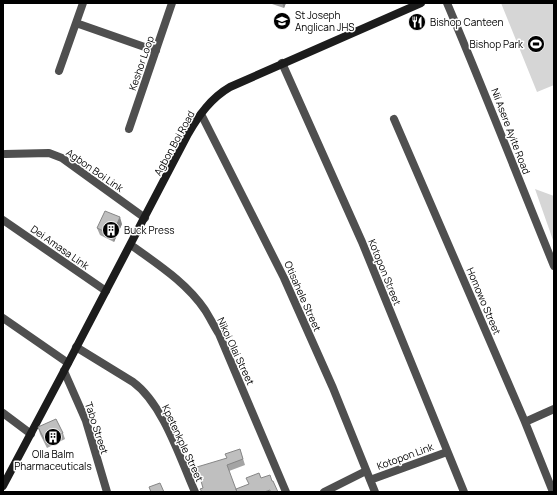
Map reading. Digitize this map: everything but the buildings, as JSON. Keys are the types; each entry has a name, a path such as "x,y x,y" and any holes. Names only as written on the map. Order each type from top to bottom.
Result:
{"street":[{"path":"59,71 83,3"},
{"name":"Keshor Loop","path":"129,129 172,3"},
{"name":"Agbon Boi Road","path":"4,482 31,434 188,134 212,100 221,92 230,87 421,3"},
{"name":"Nii Asere Ayite Road","path":"447,3 485,92 554,266"},
{"path":"76,24 156,51"},
{"name":"Kotopon Street","path":"282,63 362,242 464,492"},
{"name":"Otisahele Street","path":"201,114 284,278 333,388 375,492"},
{"name":"Homowo Street","path":"394,119 525,422 553,492"},
{"name":"Agbon Boi Link","path":"5,154 48,153 62,158 145,218"},
{"name":"Dei Amasa Link","path":"3,220 106,291"},
{"name":"Nikoi Olai Street","path":"130,245 172,275 189,291 205,311 219,334 286,492"},
{"path":"3,318 68,364"},
{"name":"Kpetenkple Street","path":"76,347 142,388 150,398 167,427 195,492"},
{"name":"Tabo Street","path":"68,364 107,492"},
{"path":"525,422 554,409"},
{"path":"3,413 31,434"},
{"name":"Kotopon Link","path":"370,480 447,452"},
{"name":"Kotopon Link","path":"324,492 366,471"}],"shaded area":[{"name":"Bishop Park","path":"501,3 554,3 554,85 537,92"},
{"path":"535,189 554,196 554,243"}],"place":[{"name":"St Joseph Anglican JHS","path":"282,21"},
{"name":"Bishop Canteen","path":"417,22"},
{"name":"Bishop Park","path":"536,44"},
{"name":"Buck Press","path":"111,230"},
{"name":"Olla Balm Pharmaceuticals","path":"53,437"}]}
